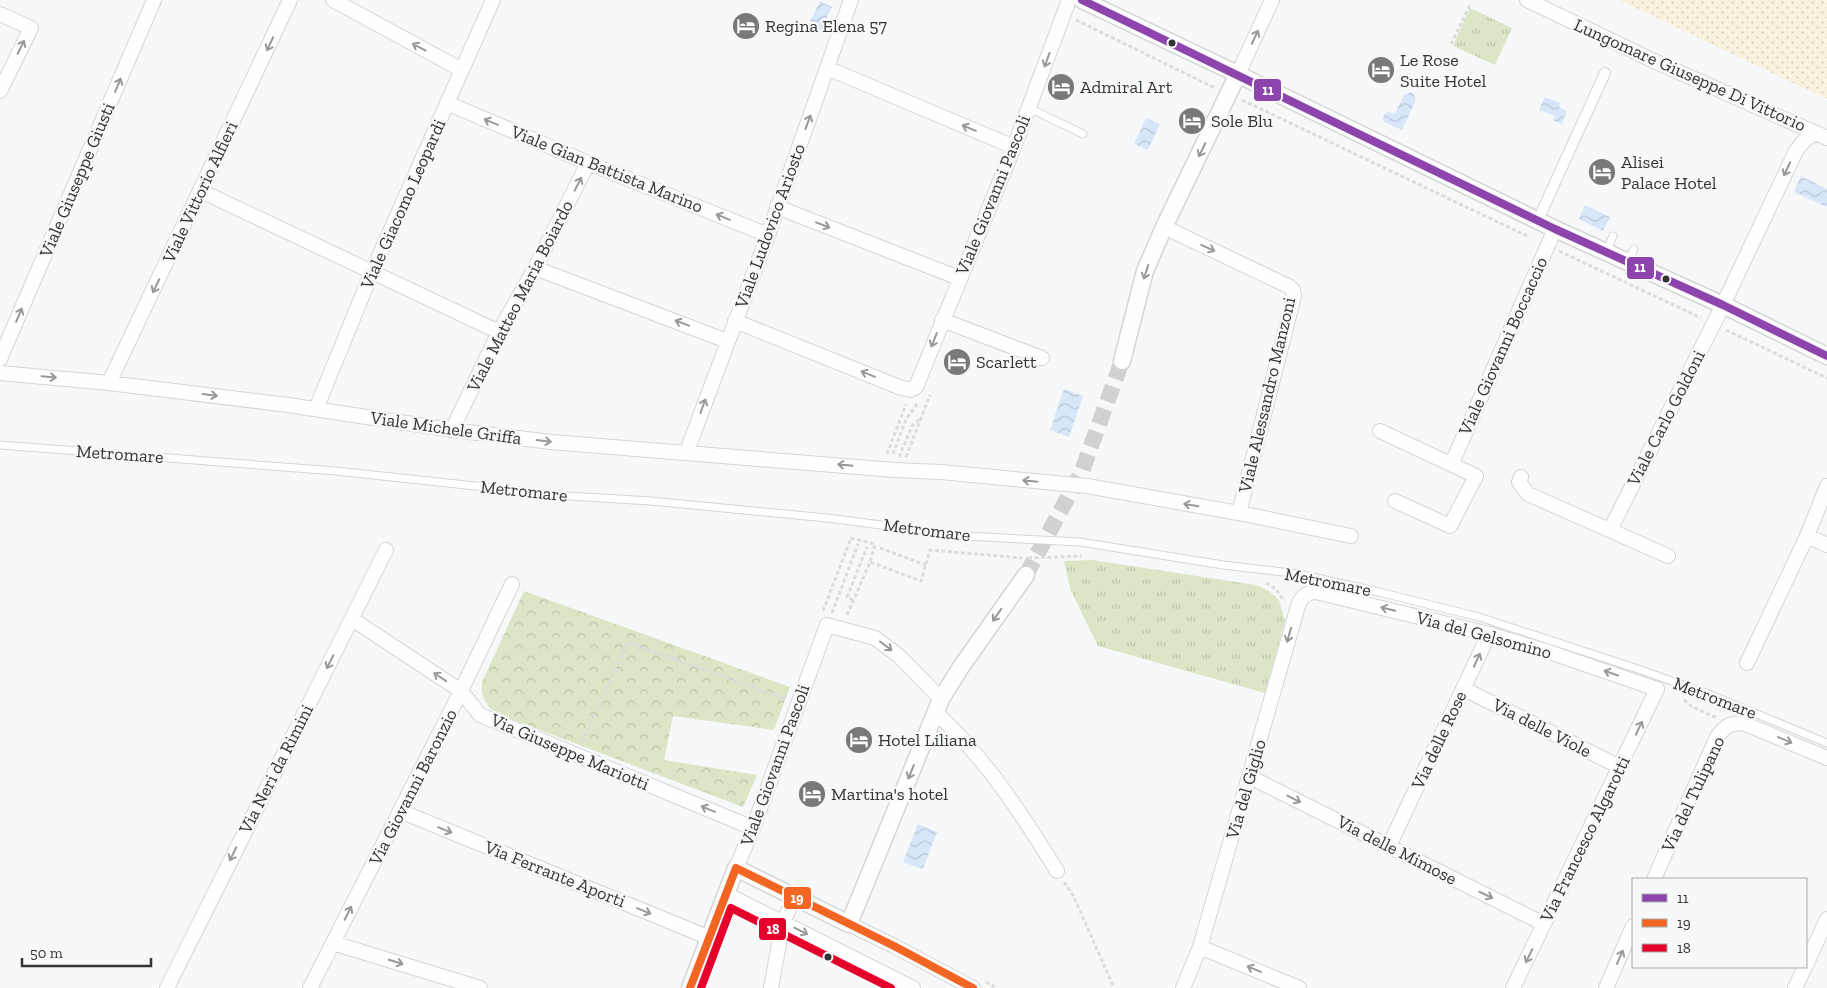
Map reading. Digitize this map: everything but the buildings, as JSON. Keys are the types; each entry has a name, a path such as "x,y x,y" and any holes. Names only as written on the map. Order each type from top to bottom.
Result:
{"street":[{"name":"Viale Giuseppe Giusti","path":"0,360 154,0"},
{"name":"Viale Vittorio Alfieri","path":"109,383 290,0"},
{"path":"333,0 462,70"},
{"name":"Viale Giacomo Leopardi","path":"316,410 372,272 493,0"},
{"name":"Viale Ludovico Ariosto","path":"686,452 768,235 851,0"},
{"name":"Viale Giovanni Pascoli","path":"915,395 942,320 1014,147 1069,0"},
{"path":"1082,0 1555,229 1606,252 1631,255 1723,305 1827,356"},
{"path":"1122,361 1146,271 1164,227 1272,0"},
{"name":"Lungomare Giuseppe Di Vittorio","path":"1527,0 1654,61 1822,136"},
{"path":"0,14 30,28 0,91"},
{"path":"827,68 1014,147"},
{"path":"1538,220 1605,73"},
{"name":"Viale Gian Battista Marino","path":"447,103 588,163 768,235"},
{"name":"Viale Carlo Goldoni","path":"1610,530 1723,305 1795,153 1801,143 1810,136 1822,136"},
{"name":"Viale Matteo Maria Boiardo","path":"452,430 499,332 535,268 588,163"},
{"path":"201,191 499,332"},
{"path":"777,207 960,278"},
{"name":"Viale Alessandro Manzoni","path":"1164,227 1293,290 1294,296 1239,513"},
{"name":"Viale Giovanni Boccaccio","path":"1452,463 1555,229"},
{"path":"535,268 727,341"},
{"path":"942,320 1042,358"},
{"path":"735,321 910,390 915,395"},
{"name":"Viale Michele Griffa","path":"0,373 109,383 551,442 894,467"},
{"path":"1380,431 1452,463 1476,476 1450,526 1395,501"},
{"name":"Viale Alessandro Manzoni","path":"894,467 1087,486 1239,513 1351,536"},
{"path":"1521,477 1519,482 1528,494 1668,556"},
{"path":"1746,663 1807,536 1827,486"},
{"path":"1807,536 1827,545"},
{"name":"Via Neri da Rimini","path":"167,988 386,550"},
{"path":"849,924 938,705 961,667 1026,575"},
{"name":"Via Giovanni Baronzio","path":"310,988 461,692 512,584"},
{"name":"Via del Giglio","path":"1183,988 1200,947 1294,620 1302,597 1308,592"},
{"name":"Via del Gelsomino","path":"1308,592 1316,592 1489,634 1549,652 1657,689"},
{"path":"825,618 875,638 899,656 938,705 954,730 1021,813 1057,871"},
{"name":"Viale Giovanni Pascoli","path":"690,988 753,828 825,618"},
{"name":"Via Giuseppe Mariotti","path":"352,619 461,692 480,715 753,828"},
{"name":"Via delle Rose","path":"1389,846 1489,634"},
{"name":"Via delle Viole","path":"1464,689 1620,767"},
{"name":"Via Francesco Algarotti","path":"1513,988 1657,689"},
{"name":"Via del Tulipano","path":"1654,878 1717,737 1724,727 1731,723 1743,722 1827,758"},
{"name":"Via delle Mimose","path":"1250,777 1544,924"},
{"name":"Via Ferrante Aporti","path":"400,811 710,938"},
{"path":"736,868 894,946 973,988"},
{"path":"726,894 783,922 889,982 912,988"},
{"path":"771,988 783,922 795,897"},
{"path":"1807,962 1827,918"},
{"path":"1606,988 1632,928"},
{"path":"333,943 480,988"},
{"path":"1200,947 1299,988"},
{"path":"1795,988 1804,968"}],"lane":[{"path":"1029,108 1083,134"},
{"path":"1606,252 1613,236"},
{"name":"Metromare","path":"0,445 336,471 568,496 651,501 827,518 966,536 1080,542 1223,565 1299,574 1479,617 1676,682 1827,743"}],"path":[{"path":"1451,44 1471,3"},
{"path":"1071,18 1220,90"},
{"path":"1239,99 1531,238"},
{"path":"1552,248 1704,319"},
{"path":"1721,327 1827,378"},
{"path":"894,467 920,419 930,394"},
{"path":"893,454 915,395"},
{"path":"894,467 915,395"},
{"path":"894,467 912,426 920,419"},
{"path":"825,618 851,538 875,544 870,562 844,620"},
{"path":"870,562 921,580 930,550 930,543"},
{"path":"825,618 858,544"},
{"path":"853,600 847,597 867,547"},
{"path":"880,548 926,565"},
{"path":"930,550 1016,559 1087,556"},
{"path":"1258,582 1276,589 1283,598 1294,620"},
{"path":"582,744 628,642 789,700"},
{"path":"1684,700 1691,706 1722,720 1724,727"},
{"path":"1057,871 1074,897 1114,988"}],"green space":[{"path":"1470,8 1512,28 1495,65 1453,46"},
{"path":"1092,560 1256,585 1269,591 1279,600 1285,621 1265,693 1098,646 1071,591 1064,561"},
{"path":"524,591 790,687 774,730 673,716 664,760 757,775 743,807 495,713 486,703 483,696 482,682"}],"sand":[{"path":"1619,0 1827,0 1827,99"}],"water":[{"path":"820,1 832,7 820,32 808,26"},
{"path":"1411,92 1416,100 1402,130 1384,122 1384,114 1389,112 1395,114 1404,95"},
{"path":"1545,97 1560,103 1559,107 1567,111 1562,124 1553,120 1555,116 1539,110"},
{"path":"1146,118 1160,124 1148,150 1134,144"},
{"path":"1801,176 1827,189 1827,207 1794,192"},
{"path":"1585,205 1610,217 1603,231 1579,219"},
{"path":"1064,389 1083,396 1069,437 1050,430"},
{"path":"918,824 937,832 923,869 903,862"}],"tunnel":[{"path":"1026,575 1082,471 1122,361"}],"transit line":[{"name":"11","path":"1082,0 1555,229 1723,305 1827,356"},
{"name":"19","path":"690,988 736,868 894,946 973,988"},
{"name":"18","path":"701,988 731,908 891,988"}],"place":[{"name":"Regina Elena 57","path":"746,26"},
{"name":"Le Rose Suite Hotel","path":"1381,70"},
{"name":"Admiral Art","path":"1061,87"},
{"name":"Sole Blu","path":"1192,121"},
{"name":"Alisei Palace Hotel","path":"1602,172"},
{"name":"Scarlett","path":"957,362"},
{"name":"Hotel Liliana","path":"859,740"},
{"name":"Martina's hotel","path":"812,794"}]}
